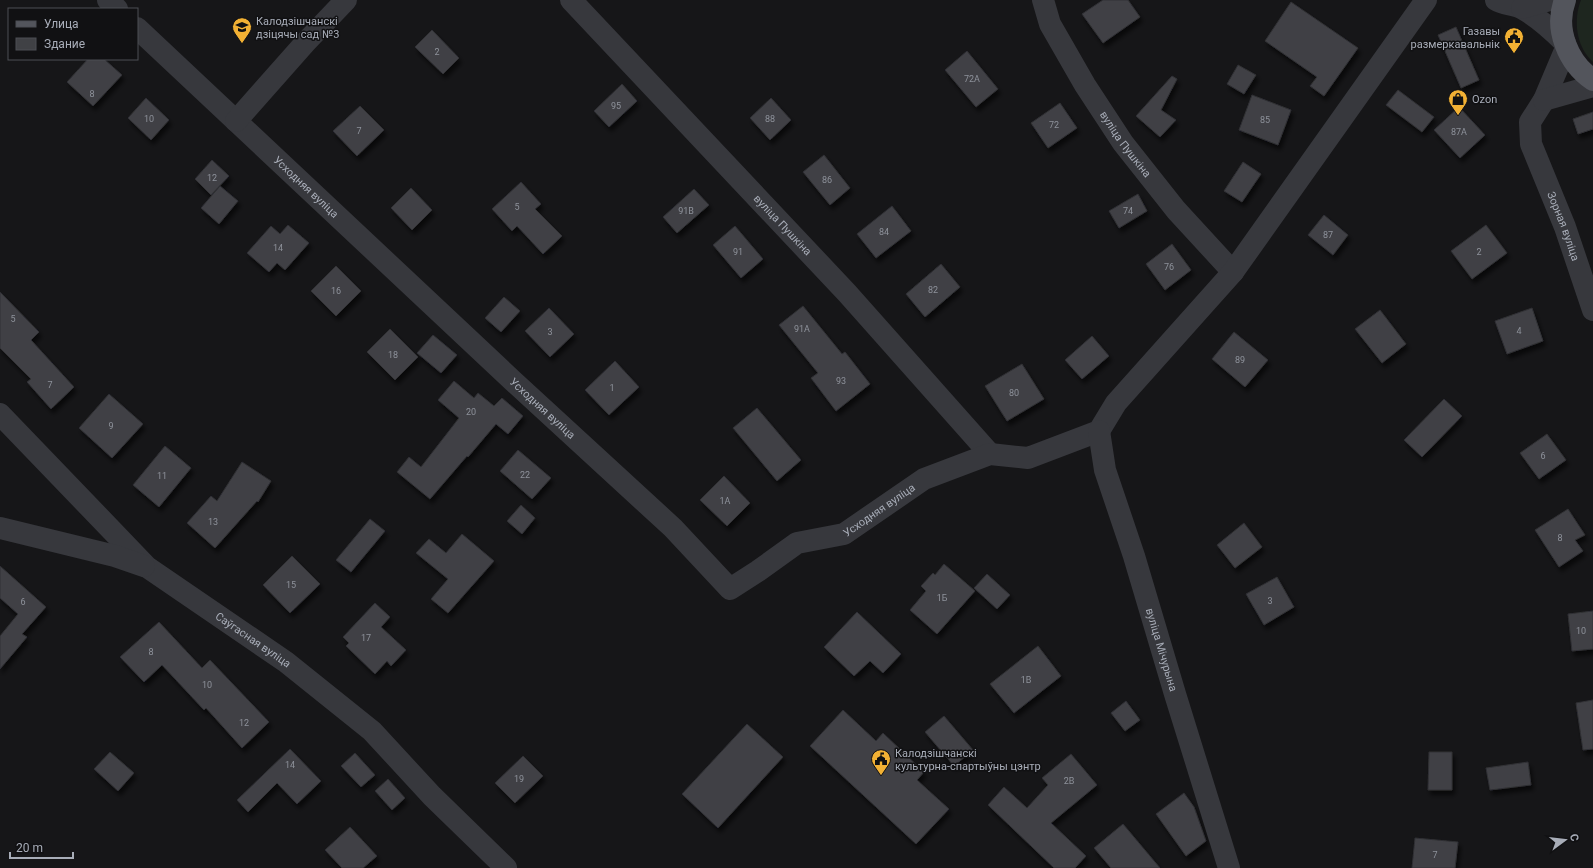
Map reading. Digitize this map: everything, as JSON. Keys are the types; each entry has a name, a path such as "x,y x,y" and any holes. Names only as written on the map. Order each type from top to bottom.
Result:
{"main road":[{"path":"1565,0 1563,6 1562,24 1566,45 1577,66 1593,80"}],"street":[{"path":"108,0 116,8"},
{"path":"236,121 305,43 346,0"},
{"name":"вуліца Пушкіна","path":"571,0 848,293 990,454"},
{"name":"вуліца Пушкіна","path":"1043,0 1050,24 1086,85 1123,143 1176,210 1233,272"},
{"path":"990,454 1028,458 1099,431 1116,402 1233,272 1426,0"},
{"path":"1496,0 1501,3 1522,8 1550,27 1566,45"},
{"path":"1522,8 1550,0"},
{"name":"Усходняя вуліца","path":"138,29 501,370 673,528 730,589 797,543 844,534 924,479 990,454"},
{"name":"Зорная вуліца","path":"1566,45 1544,100 1530,122 1531,144 1565,226 1593,310"},
{"path":"1544,100 1593,86"},
{"name":"Саўгасная вуліца","path":"0,414 147,567 286,662 372,731 432,796 506,868"},
{"name":"вуліца Мічурына","path":"1099,431 1105,470 1134,556 1174,694 1229,868"},
{"path":"0,528 115,556 147,567"}],"shaded area":[{"path":"1581,0 1593,0 1593,62 1583,49 1578,33 1577,16"}],"building":[{"path":"1103,0 1128,0 1140,17 1103,43 1082,14"},
{"path":"1291,2 1358,48 1324,96 1310,86 1317,77 1265,41"},
{"path":"1456,27 1479,80 1461,88 1438,35"},
{"path":"432,30 459,58 443,74 415,47"},
{"path":"967,51 998,89 976,107 945,70"},
{"path":"87,60 105,60 122,75 93,106 67,82"},
{"path":"1238,65 1256,75 1244,94 1227,84"},
{"path":"1172,76 1177,79 1161,110 1176,120 1160,137 1136,116"},
{"path":"622,84 637,101 609,127 594,111"},
{"path":"1398,90 1434,117 1422,132 1386,105"},
{"path":"1252,95 1291,110 1278,145 1239,130"},
{"path":"146,98 169,120 151,140 128,118"},
{"path":"771,98 791,120 770,140 750,118"},
{"path":"1060,103 1077,128 1048,148 1031,123"},
{"path":"360,106 384,130 357,156 333,131"},
{"path":"1459,107 1485,135 1460,158 1434,130"},
{"path":"1593,112 1593,129 1578,134 1573,119"},
{"path":"824,155 850,188 830,205 803,172"},
{"path":"212,160 229,176 211,195 195,179"},
{"path":"1243,162 1261,174 1242,202 1224,191"},
{"path":"521,182 541,204 535,209 562,236 543,254 517,226 512,231 492,209"},
{"path":"220,186 238,201 219,224 201,208"},
{"path":"411,188 432,210 412,230 391,208"},
{"path":"694,189 709,205 677,233 663,217"},
{"path":"1138,194 1147,211 1119,228 1109,211"},
{"path":"892,206 911,231 876,258 857,234"},
{"path":"1324,215 1348,235 1333,255 1308,235"},
{"path":"288,225 309,243 285,270 277,263 269,272 247,253 271,226 280,234"},
{"path":"1486,225 1507,253 1472,279 1451,251"},
{"path":"735,226 763,259 741,278 713,245"},
{"path":"1172,244 1191,270 1165,290 1146,264"},
{"path":"941,264 960,287 925,317 906,294"},
{"path":"336,266 361,291 336,316 311,291"},
{"path":"0,292 39,332 31,340 74,387 51,409 27,382 31,379 0,348"},
{"path":"504,297 520,311 501,332 485,318"},
{"path":"803,306 842,354 845,352 870,384 836,411 811,378 818,373 779,325"},
{"path":"549,308 574,334 550,357 525,331"},
{"path":"1532,308 1543,341 1507,354 1495,321"},
{"path":"1380,310 1406,344 1382,363 1355,329"},
{"path":"390,329 418,357 395,380 367,352"},
{"path":"1234,332 1268,360 1245,387 1212,359"},
{"path":"433,335 457,355 441,373 417,353"},
{"path":"1092,336 1109,356 1082,379 1065,360"},
{"path":"615,361 639,387 609,415 585,390"},
{"path":"1022,364 1044,399 1007,421 985,386"},
{"path":"454,381 474,398 478,393 494,406 502,398 523,416 508,434 496,424 430,499 397,472 409,457 421,467 459,418 438,400"},
{"path":"109,394 143,424 112,458 79,428"},
{"path":"1444,399 1462,416 1422,457 1404,440"},
{"path":"757,408 801,460 777,481 733,428"},
{"path":"1547,434 1566,460 1539,479 1520,453"},
{"path":"165,446 191,468 159,507 133,485"},
{"path":"518,450 551,478 532,499 500,471"},
{"path":"242,462 271,481 258,502 257,501 215,548 187,523 211,496 217,501"},
{"path":"724,476 750,503 727,526 700,500"},
{"path":"521,505 535,518 522,534 507,521"},
{"path":"1568,509 1585,535 1575,540 1583,551 1559,567 1535,530"},
{"path":"370,519 385,531 351,572 336,560"},
{"path":"1244,523 1262,547 1235,568 1217,545"},
{"path":"462,534 494,561 448,613 431,599 448,579 416,553 429,539 446,553"},
{"path":"292,556 320,584 290,613 263,585"},
{"path":"944,564 975,591 937,634 910,610 926,591 921,586 933,573 935,575"},
{"path":"0,566 46,607 22,634 27,637 0,669 0,636 18,614 0,598"},
{"path":"987,574 1010,595 997,609 974,588"},
{"path":"1277,577 1294,607 1264,625 1246,594"},
{"path":"375,603 390,617 381,627 406,650 391,666 387,661 375,674 346,646 349,643 343,637"},
{"path":"1593,611 1593,649 1572,651 1568,614"},
{"path":"857,612 901,654 883,673 870,661 854,676 824,647"},
{"path":"159,622 202,668 210,660 269,722 242,748 206,708 204,710 162,665 144,682 120,657"},
{"path":"1038,646 1061,676 1014,713 990,684"},
{"path":"1593,700 1593,749 1583,750 1576,703"},
{"path":"1126,701 1140,720 1125,731 1111,713"},
{"name":"Калодзішчанскі культурна-спартыўны цэнтр","path":"843,710 876,741 883,733 924,772 917,780 949,809 916,844 810,746"},
{"path":"944,716 973,750 954,766 925,732"},
{"path":"747,724 783,757 718,828 682,794"},
{"path":"290,749 321,781 297,804 277,783 248,812 237,800"},
{"path":"110,752 134,773 118,791 94,769"},
{"path":"1429,752 1452,752 1452,790 1428,790"},
{"path":"355,753 375,775 361,787 341,766"},
{"path":"1071,754 1097,785 1051,823 1086,856 1075,868 1054,868 988,805 1004,787 1027,808 1048,785 1042,778"},
{"path":"523,756 543,776 515,803 495,783"},
{"path":"1528,762 1531,785 1490,790 1486,768"},
{"path":"388,779 405,798 392,810 375,791"},
{"path":"1184,793 1194,807 1206,841 1186,856 1156,814"},
{"path":"1123,824 1160,868 1111,868 1094,848"},
{"path":"350,827 377,856 363,868 342,868 325,850"},
{"path":"1415,838 1458,842 1455,868 1412,868"}],"place":[{"name":"Калодзішчанскі дзіцячы сад №3","path":"242,44"},
{"name":"Газавы размеркавальнік","path":"1514,54"},
{"name":"Ozon","path":"1458,116"},
{"name":"Калодзішчанскі культурна-спартыўны цэнтр","path":"881,776"}]}
